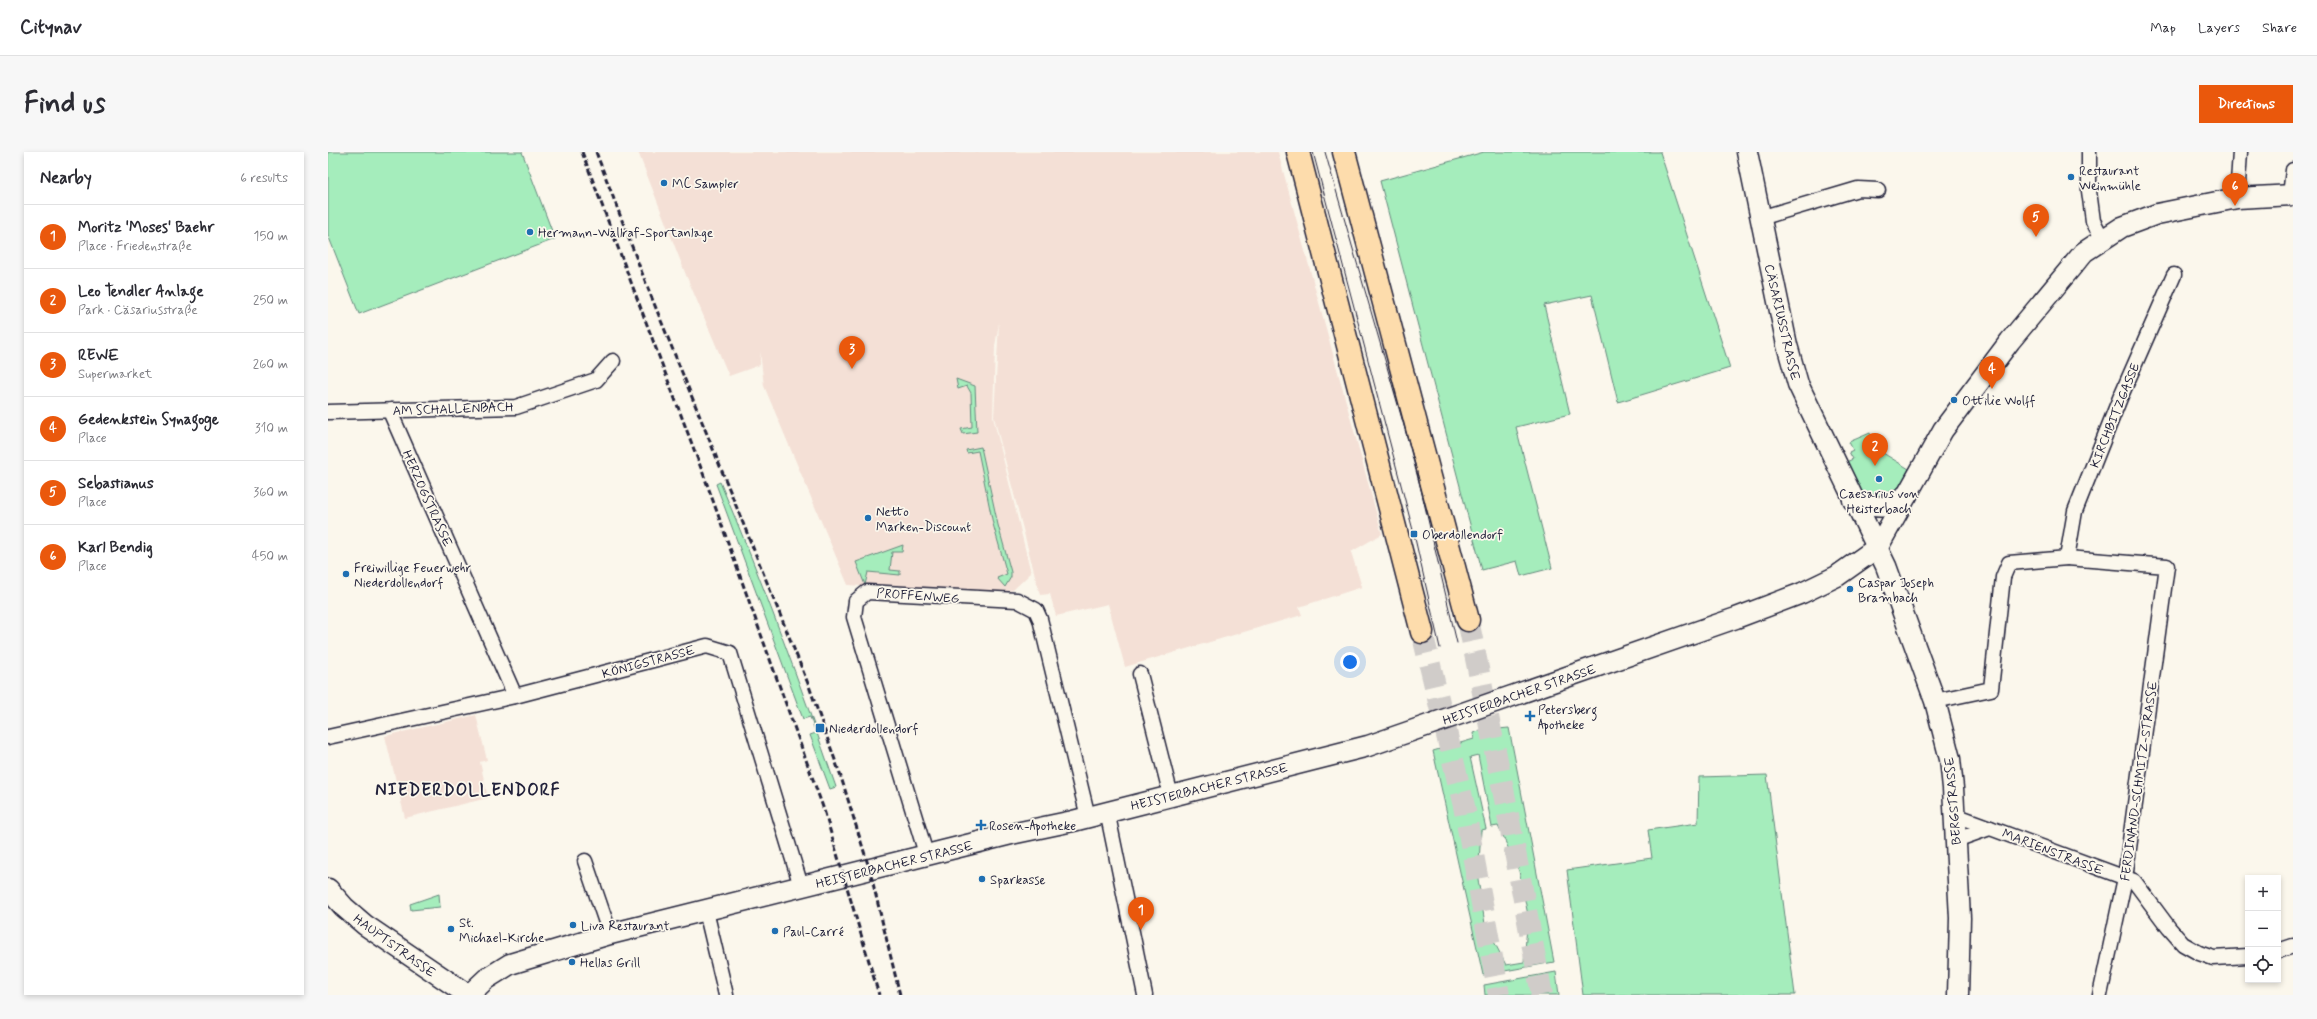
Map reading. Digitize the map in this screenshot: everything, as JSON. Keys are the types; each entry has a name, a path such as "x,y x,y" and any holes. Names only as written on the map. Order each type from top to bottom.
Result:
{"highway":[{"path":"1298,152 1422,632"},
{"path":"1344,152 1468,620"}],"street":[{"name":"CÄSARIUSSTRASSE","path":"1747,152 1786,345 1798,384 1853,500 1878,547"},
{"path":"2089,152 2089,191 2093,221 2102,238"},
{"path":"2238,198 2240,152"},
{"path":"2291,195 2293,170"},
{"path":"1760,218 1858,189 1878,190"},
{"name":"HEISTERBACHER STRASSE","path":"468,995 486,979 510,964 610,934 801,886 927,857 1368,746 1620,659 1802,593 1837,576 1878,547 1943,430 2066,272 2084,252 2102,238 2122,227 2157,214 2238,198 2291,195"},
{"name":"KIRCHBITZGASSE","path":"2067,558 2075,511 2120,398 2174,275"},
{"name":"AM SCHALLENBACH","path":"328,412 516,407 596,380 613,361"},
{"name":"HERZOGSTRASSE","path":"392,410 392,416 515,696"},
{"name":"HEISTERBACHER STRASSE","path":"1853,500 1875,508 1889,507 1907,495"},
{"name":"BERGSTRASSE","path":"1878,547 1935,701 1950,759 1955,815 1960,918 1958,995"},
{"path":"1935,701 1991,689 2003,577 2009,563 2067,558"},
{"name":"FERDINAND-SCHMITZ-STRASSE","path":"2067,558 2167,566 2125,878 2100,995"},
{"name":"PROFFENWEG","path":"927,857 854,617 854,605 862,594 874,591 1008,600 1026,604 1036,610 1040,619 1088,817"},
{"name":"KÖNIGSTRASSE","path":"328,736 515,696 707,646 730,653 801,886"},
{"path":"1140,674 1171,796"},
{"path":"1107,811 1145,995"},
{"name":"MARIENSTRASSE","path":"1955,815 2134,881 2168,928 2183,944 2199,953 2214,958 2245,956"},
{"name":"MARIENSTRASSE","path":"1956,840 1990,828"},
{"path":"585,861 610,934"},
{"name":"HAUPTSTRASSE","path":"328,889 344,907 365,926 468,995"},
{"path":"706,911 726,995"},
{"path":"2281,950 2293,946"}],"shaded area":[{"path":"638,152 1278,152 1382,534 1351,552 1362,587 1299,607 1302,615 1125,667 1108,604 1056,616 1050,594 1040,595 994,417 999,323 995,346 993,417 1031,573 1013,590 988,595 848,585 764,386 760,352 760,365 729,376 686,275"},
{"path":"476,715 487,760 480,762 488,798 405,818 385,736"}],"green space":[{"path":"328,152 522,152 555,239 359,314 328,235"},
{"path":"1484,152 1660,152 1730,368 1618,402 1592,295 1544,305 1570,414 1516,427 1552,568 1521,576 1517,561 1482,570 1380,181"},
{"path":"956,379 975,386 977,432 963,434 961,429 972,427 971,393 967,386 958,389"},
{"path":"1870,433 1878,450 1909,469 1896,491 1888,496 1872,498 1859,491 1846,462 1853,459 1849,452 1853,450 1849,442"},
{"path":"981,447 998,525 1011,572 1011,577 1005,587 997,578 1007,574 993,524 978,451 967,453 966,450"},
{"path":"720,482 781,633 836,787 830,789 810,735 816,733 810,717 803,719 716,484"},
{"path":"903,545 902,552 892,552 890,570 900,571 900,575 868,572 865,585 856,562"},
{"path":"1497,725 1498,729 1509,728 1554,962 1483,975 1433,751 1474,739 1473,733","holes":["1478,755 1492,827 1498,826 1519,871 1528,915 1524,962 1506,965 1485,924 1478,879 1481,830 1486,829 1470,757"]},
{"path":"1767,775 1795,995 1583,995 1567,870 1652,858 1648,830 1698,823 1699,777"},
{"path":"439,894 440,907 411,910 410,904"},
{"path":"1556,972 1559,995 1485,995 1484,985"}],"tunnel":[{"path":"1468,620 1505,799 1542,995"},
{"path":"1422,632 1464,806 1499,995"}],"tram line":[{"path":"1313,152 1414,534 1440,648"},
{"path":"1325,152 1415,464 1457,643"}],"railway":[{"path":"582,152 707,484 824,810 879,995"},
{"path":"596,152 647,286 809,686 841,777 870,871 900,995"}],"place":[{"name":"Restaurant Weinmühle","path":"2071,177"},
{"name":"MC Sampler","path":"664,183"},
{"name":"Karl Bendig","path":"2235,206"},
{"name":"Hermann-Wallraf-Sportanlage","path":"530,232"},
{"name":"Sebastianus","path":"2036,237"},
{"name":"REWE","path":"852,369"},
{"name":"Gedenkstein Synagoge","path":"1992,389"},
{"name":"Ottilie Wolff","path":"1954,400"},
{"name":"Leo Tendler Anlage","path":"1875,466"},
{"name":"Caesarius von Heisterbach","path":"1879,479"},
{"name":"Netto Marken-Discount","path":"868,518"},
{"name":"Oberdollendorf","path":"1414,534"},
{"name":"Freiwillige Feuerwehr Niederdollendorf","path":"346,574"},
{"name":"Caspar Joseph Brambach","path":"1850,589"},
{"name":"Petersberg Apotheke","path":"1530,716"},
{"name":"Niederdollendorf","path":"820,728"},
{"name":"Rosen-Apotheke","path":"981,825"},
{"name":"Sparkasse","path":"982,879"},
{"name":"Liva Restaurant","path":"573,925"},
{"name":"St. Michael-Kirche","path":"451,929"},
{"name":"Moritz 'Moses' Baehr","path":"1141,930"},
{"name":"Paul-Carré","path":"775,931"},
{"name":"Hellas Grill","path":"572,962"}],"district":[{"name":"NIEDERDOLLENDORF","path":"468,789"}]}
